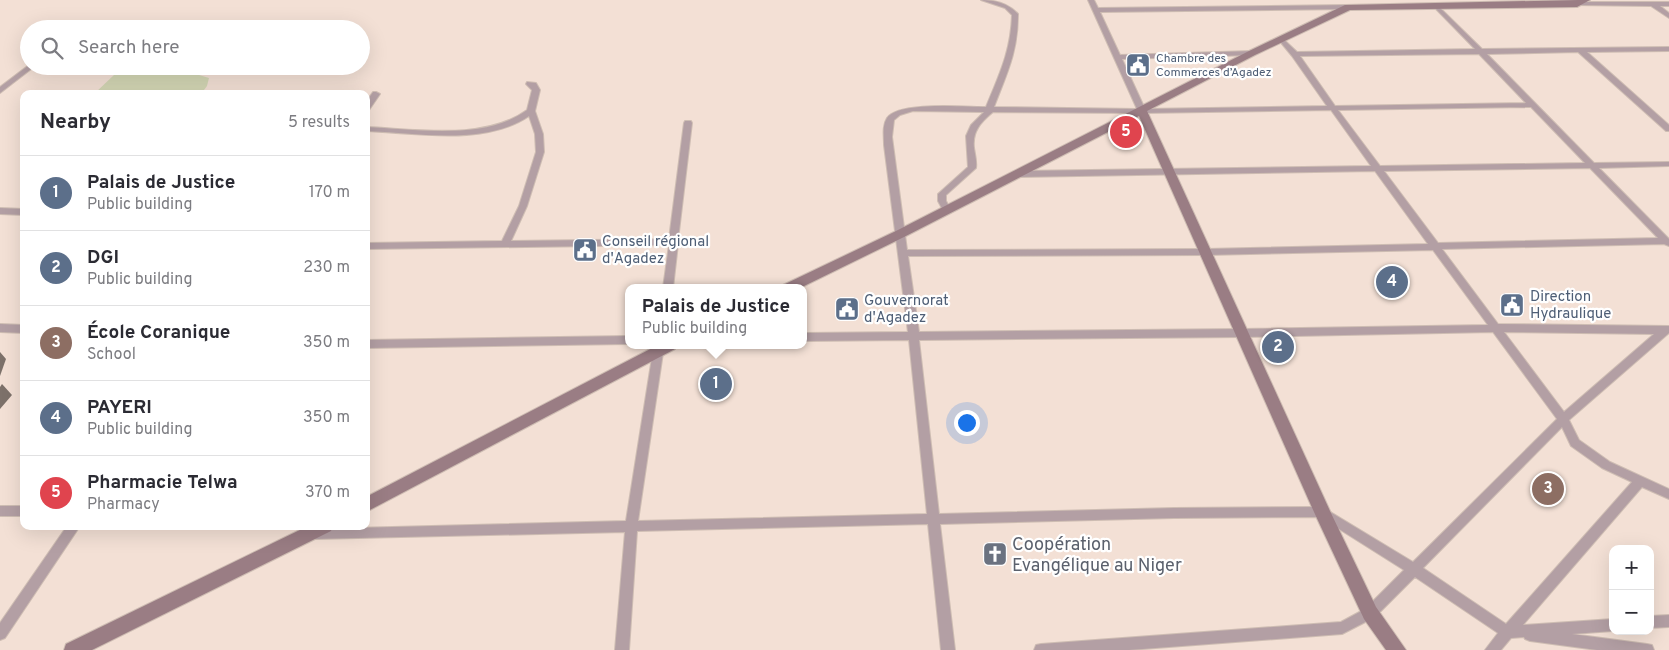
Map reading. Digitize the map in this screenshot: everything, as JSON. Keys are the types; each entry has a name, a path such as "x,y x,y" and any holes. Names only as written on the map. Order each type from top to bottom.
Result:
{"main road":[{"path":"796,284 900,234 1252,53 1348,7 1581,2"},
{"path":"1142,111 1322,512 1370,613 1397,650"},
{"path":"370,502 659,349"},
{"path":"73,650 317,530"}],"street":[{"path":"984,0 1007,7 1015,14 1015,34 1007,72 990,106 991,110"},
{"path":"1091,0 1142,111"},
{"path":"1581,2 1669,4"},
{"path":"1653,4 1669,16"},
{"path":"1436,6 1668,243"},
{"path":"1096,10 1348,7"},
{"path":"1281,39 1295,54 1377,169 1563,419 1575,443 1606,465 1669,494"},
{"path":"1295,54 1669,49"},
{"path":"1580,50 1669,129"},
{"path":"1117,57 1252,53"},
{"path":"0,91 20,75"},
{"path":"505,245 523,206 540,152 538,134 531,112 536,90 533,84 530,84"},
{"path":"370,102 376,94"},
{"path":"948,650 914,336 888,145 887,122 893,115 913,109 1142,111 1532,105"},
{"path":"947,210 942,201 942,194 972,168 974,162 969,148 969,135 977,121 991,110"},
{"path":"370,130 465,131 491,128 515,122 531,112"},
{"path":"669,284 688,123"},
{"path":"1018,174 1669,164"},
{"path":"0,211 20,212"},
{"path":"370,246 675,242"},
{"path":"904,253 1206,252 1668,243"},
{"path":"0,328 20,329"},
{"path":"807,337 1242,333 1496,328 1667,328"},
{"path":"1041,650 1342,628 1370,613 1563,419 1667,328"},
{"path":"370,344 625,340"},
{"path":"622,650 631,527 663,349"},
{"path":"1492,650 1640,481"},
{"path":"0,511 20,512"},
{"path":"370,529 631,527 1322,512 1414,569 1507,632 1647,650"},
{"path":"0,634 71,530"},
{"path":"1654,622 1669,621"},
{"path":"1507,632 1609,625"}],"green space":[{"path":"114,75 199,75 209,78 204,90 98,90"}],"place":[{"name":"Chambre des Commerces d’Agadez","path":"1138,65"},
{"name":"Pharmacie Telwa","path":"1126,132"},
{"name":"Conseil régional d'Agadez","path":"585,250"},
{"name":"PAYERI","path":"1392,282"},
{"name":"Direction Hydraulique","path":"1512,305"},
{"name":"Gouvernorat d'Agadez","path":"847,309"},
{"name":"DGI","path":"1278,347"},
{"name":"Palais de Justice","path":"716,384"},
{"name":"École Coranique","path":"1548,489"},
{"name":"Coopération Evangélique au Niger","path":"995,554"}]}
